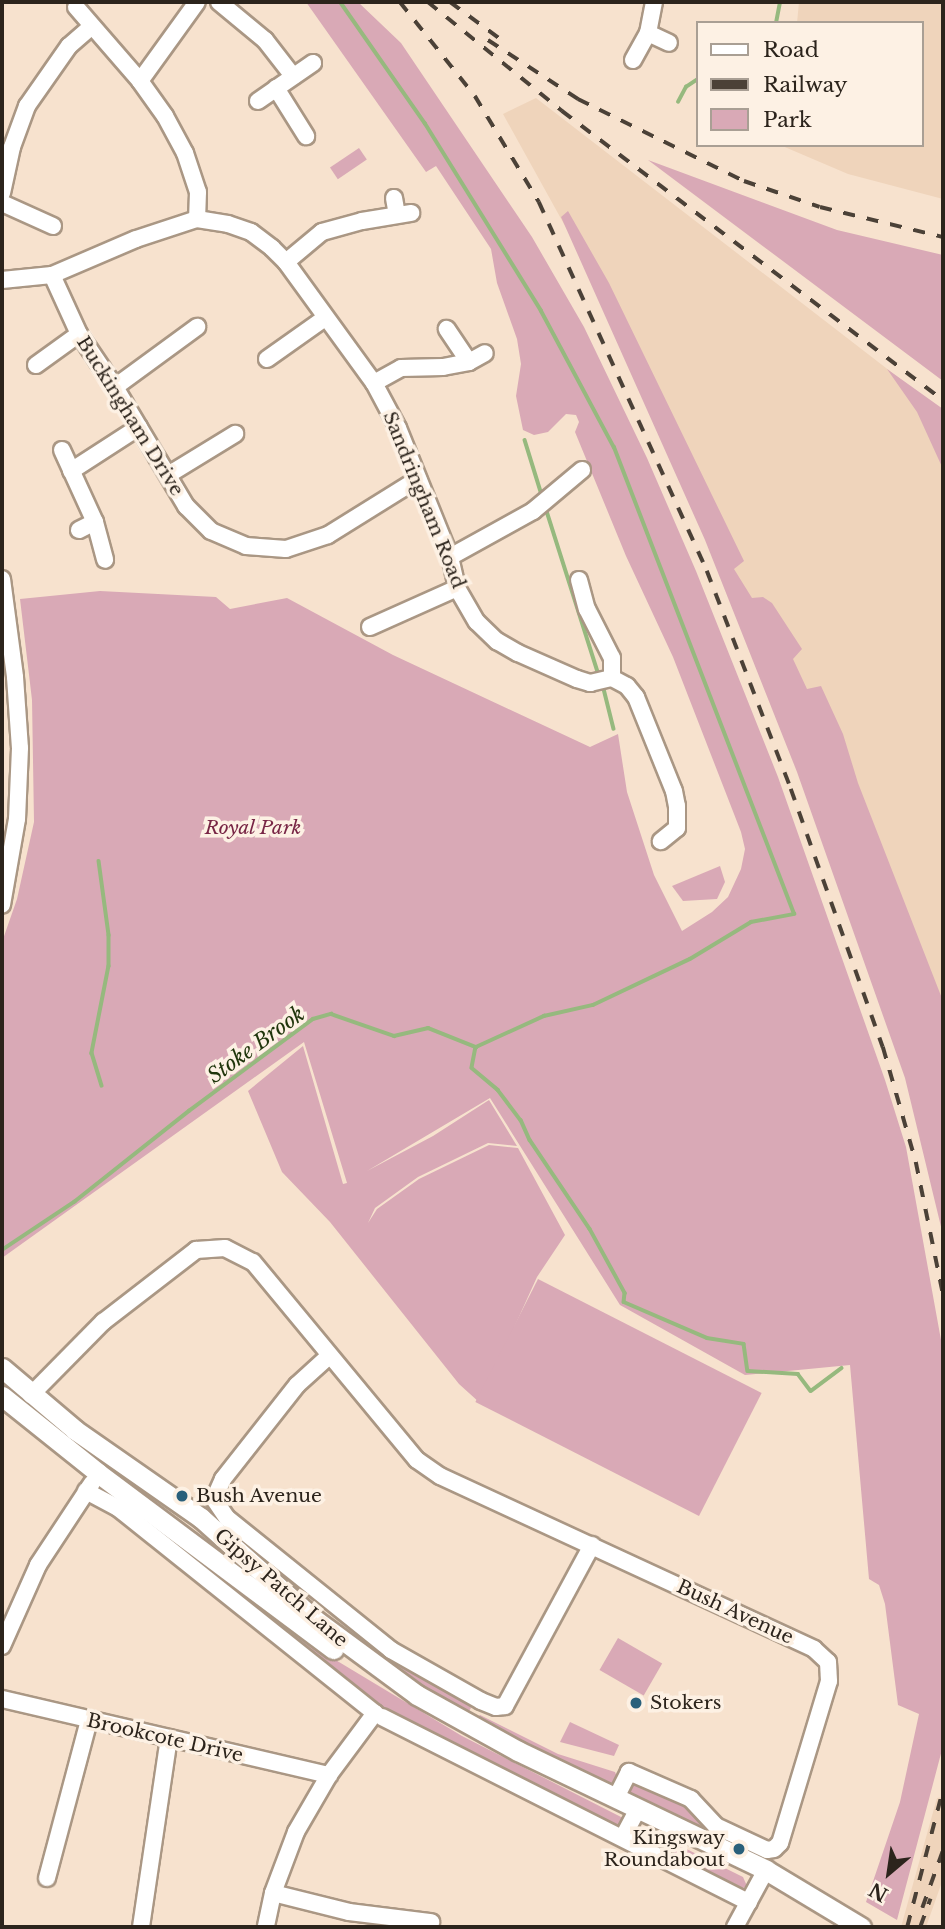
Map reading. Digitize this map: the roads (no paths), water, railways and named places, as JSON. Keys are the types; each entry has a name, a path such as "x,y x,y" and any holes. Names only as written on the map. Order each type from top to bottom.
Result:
{"main road":[{"name":"Gipsy Patch Lane","path":"2,1367 16,1399 98,1473 295,1623 334,1650 384,1673"},
{"name":"Gipsy Patch Lane","path":"16,1399 75,1430 201,1518 314,1619 384,1673 467,1724 766,1870 840,1922 861,1927"},
{"name":"Gipsy Patch Lane","path":"75,1430 103,1460 98,1473"}],"street":[{"path":"140,81 197,2"},
{"path":"219,2 265,40 293,76"},
{"path":"633,60 648,33 654,2"},
{"path":"76,7 140,81 185,153 198,192 197,219"},
{"path":"2,193 12,147 27,106 69,46 91,27"},
{"path":"648,33 669,43"},
{"path":"258,101 313,63"},
{"path":"276,89 306,136"},
{"path":"286,262 322,232 404,214 394,198"},
{"path":"2,203 53,226"},
{"name":"Sandringham Road","path":"3,280 52,275 136,239 197,219 228,224 251,232 286,262 374,383 398,428 450,557 457,588 483,629 515,652 577,680 590,683 612,678"},
{"name":"Buckingham Drive","path":"52,275 79,334 116,387 198,520 229,540 265,550 307,544 418,479"},
{"path":"267,359 325,318"},
{"path":"116,387 197,327"},
{"path":"447,329 469,362"},
{"path":"40,356 79,334"},
{"path":"374,383 401,368 455,366 485,353"},
{"path":"71,471 139,427"},
{"path":"168,475 214,457 235,433"},
{"path":"62,450 95,522 106,560"},
{"path":"450,557 582,470"},
{"path":"79,530 95,522"},
{"path":"221,556 229,540"},
{"path":"2,579 15,677 20,748 17,819 2,905"},
{"path":"579,580 587,609 612,658 612,678 627,686 644,711 674,791 682,830 661,841"},
{"path":"370,627 457,588"},
{"name":"Bush Avenue","path":"16,1399 103,1322 196,1250 225,1248 253,1262 417,1460 440,1476 814,1649 828,1662 829,1681 780,1843 774,1849 767,1850 716,1826 691,1799 629,1772 615,1798"},
{"path":"329,1356 297,1385 223,1479 214,1499 227,1518 391,1650 481,1701 496,1707 505,1706 592,1545"},
{"path":"2,1646 7,1621 38,1565 98,1473"},
{"path":"86,1491 118,1508 388,1716 748,1902"},
{"name":"Brookcote Drive","path":"2,1699 329,1775"},
{"path":"467,1724 481,1701"},
{"path":"266,1927 273,1893 296,1832 329,1775 388,1716"},
{"path":"47,1878 89,1720"},
{"path":"141,1927 169,1738"},
{"path":"623,1837 638,1809"},
{"path":"735,1927 766,1870"},
{"path":"273,1893 349,1912 431,1922"}],"waterway":[{"name":"Stoke Brook","path":"2,1250 74,1202 189,1111 313,1019 331,1014 394,1036 428,1028 476,1047 544,1016 593,1005 690,959 751,922 794,914 614,448 541,311 425,124 340,2"},
{"path":"776,21 780,2"},
{"path":"678,102 686,87 696,80"},
{"path":"525,440 543,498"},
{"path":"545,505 599,675"},
{"path":"603,685 614,729"},
{"path":"99,861 109,935 109,966 92,1053 102,1086"},
{"path":"476,1047 472,1068 498,1090 521,1120 530,1140 590,1229 625,1293 624,1302 707,1338 744,1344 748,1371 798,1374 811,1391 841,1368"}],"railway":[{"path":"400,2 475,96 539,202 707,571 791,789 883,1047 916,1162 943,1293"},
{"path":"428,2 562,111 943,400"},
{"path":"450,2 503,41"},
{"path":"488,40 578,99 744,181 820,207 943,237"},
{"path":"907,1927 943,1789"},
{"path":"922,1908 943,1850"},
{"path":"920,1927 930,1899"}],"place":[{"name":"Bush Avenue","path":"182,1496"},
{"name":"Stokers","path":"636,1703"},
{"name":"Kingsway Roundabout","path":"739,1849"}],"park label":[{"name":"Royal Park","path":"253,828"}]}
